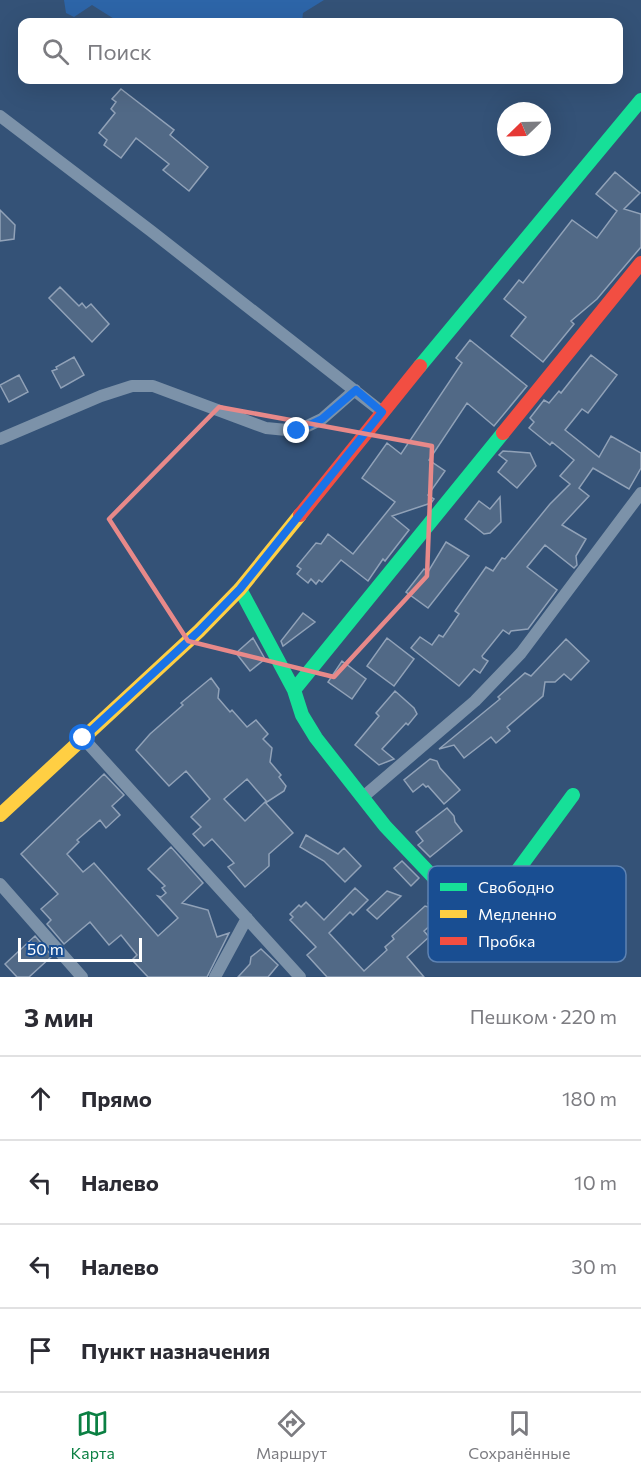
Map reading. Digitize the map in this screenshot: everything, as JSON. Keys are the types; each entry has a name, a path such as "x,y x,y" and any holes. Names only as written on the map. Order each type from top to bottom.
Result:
{"street":[{"path":"0,815 199,631 240,589 382,412 641,100"},
{"path":"0,116 382,412"},
{"path":"294,690 641,263"},
{"path":"0,439 101,396 132,386 153,386 266,428 297,431 322,419 356,390"},
{"path":"363,797 475,701 521,653 641,493"},
{"path":"240,589 294,690 302,715 315,738 400,842 428,872"},
{"path":"83,738 300,977"},
{"path":"521,866 573,795"},
{"path":"0,884 82,977"},
{"path":"215,977 247,918"}],"highlighted area":[{"path":"219,407 432,446 427,576 334,677 188,641 109,519"}],"shaded area":[{"path":"64,0 324,0 303,13 302,18 113,18 92,5 74,17 66,13"}],"building":[{"path":"121,89 174,130 170,135 208,167 189,191 163,170 169,164 136,138 121,158 104,145 107,140 99,133 115,113 111,109 116,102 112,99"},
{"path":"615,172 640,193 624,209 641,214 641,247 597,299 571,321 574,324 543,362 511,336 526,317 504,299 519,280 523,283 572,220 597,238 617,211 596,194"},
{"path":"0,210 15,225 14,239 0,241"},
{"path":"60,287 79,306 82,303 86,308 91,304 109,324 92,342 49,298"},
{"path":"470,340 527,386 494,426 467,403 429,460 445,471 428,495 434,499 431,503 392,516 409,530 385,561 383,559 368,581 341,560 322,582 319,580 316,584 311,579 308,583 297,574 301,569 297,566 316,543 321,544 328,534 353,554 395,502 362,478 387,443 401,454 462,363 456,358"},
{"path":"591,355 617,375 588,413 582,409 565,430 599,457 611,436 641,453 641,468 629,489 593,468 579,488 589,496 562,525 586,539 576,556 577,565 574,568 545,545 527,567 557,590 528,629 511,631 509,634 503,630 482,656 488,661 480,673 474,669 459,686 411,648 420,637 432,645 439,635 443,637 459,614 455,611 486,567 493,571 502,558 505,559 550,504 570,484 560,476 574,460 552,442 550,445 529,428 534,422 530,418 544,400 549,403 559,391 561,393"},
{"path":"74,357 84,375 61,388 52,371"},
{"path":"19,375 28,392 9,402 0,385"},
{"path":"503,451 530,453 536,466 517,488 498,472 507,461 499,455"},
{"path":"500,497 501,522 490,533 484,534 465,519 479,501 490,509"},
{"path":"446,542 469,556 428,608 406,592 424,569 428,572"},
{"path":"303,613 315,622 283,646 281,641"},
{"path":"253,638 265,659 250,671 236,653"},
{"path":"387,638 414,659 394,686 367,666"},
{"path":"566,639 589,661 571,680 564,674 555,682 545,682 543,696 507,727 510,731 496,743 491,737 464,758 454,745 439,749 500,699 498,697 525,673 531,676"},
{"path":"342,661 366,679 352,699 328,682"},
{"path":"211,678 219,689 218,698 230,712 232,710 247,727 256,720 268,734 263,739 272,748 270,762 281,775 279,777 286,786 284,791 267,802 247,779 224,799 245,821 265,802 293,833 269,854 269,866 245,887 228,867 234,863 212,839 204,846 193,834 201,827 191,817 210,799 186,771 169,786 136,750 150,734 183,705 181,703"},
{"path":"395,691 414,708 417,714 382,749 394,759 379,765 355,745 379,716 376,713"},
{"path":"430,759 437,761 440,768 460,790 444,804 428,786 423,784 413,792 404,780"},
{"path":"104,774 124,795 112,806 120,815 106,828 100,820 77,840 79,842 67,854 83,872 94,863 158,936 178,918 158,896 161,897 166,893 162,888 165,886 148,869 171,847 203,883 182,903 208,910 217,937 229,933 207,977 148,977 132,960 137,955 121,935 109,945 90,922 64,944 47,924 51,920 41,909 58,894 21,854"},
{"path":"447,808 462,831 430,857 418,845 423,841 416,832"},
{"path":"306,835 338,854 344,848 361,866 345,882 324,861 300,847"},
{"path":"402,861 419,878 411,886 394,868"},
{"path":"355,888 368,900 353,915 350,912 329,933 364,971 387,950 385,947 394,939 392,936 425,906 428,907 428,927 424,931 428,938 407,957 424,977 327,977 307,955 316,947 290,920 293,917 290,914 306,902 324,920"},
{"path":"387,891 401,896 377,919 367,910"},
{"path":"35,936 52,956 29,977 17,977 5,964"},
{"path":"261,949 278,965 268,977 238,977 250,964 251,957"}],"traffic: fast":[{"path":"420,366 641,100"},
{"path":"294,690 503,433"},
{"path":"240,589 294,690 302,715 316,738 385,826 428,872"},
{"path":"521,866 573,795"}],"traffic: slow":[{"path":"0,815 199,631 240,589 300,515"}],"traffic: jam":[{"path":"503,433 641,263"},
{"path":"300,515 420,366"}],"route":[{"path":"83,738 199,631 240,589 382,412 356,390 322,419 297,431"}]}
